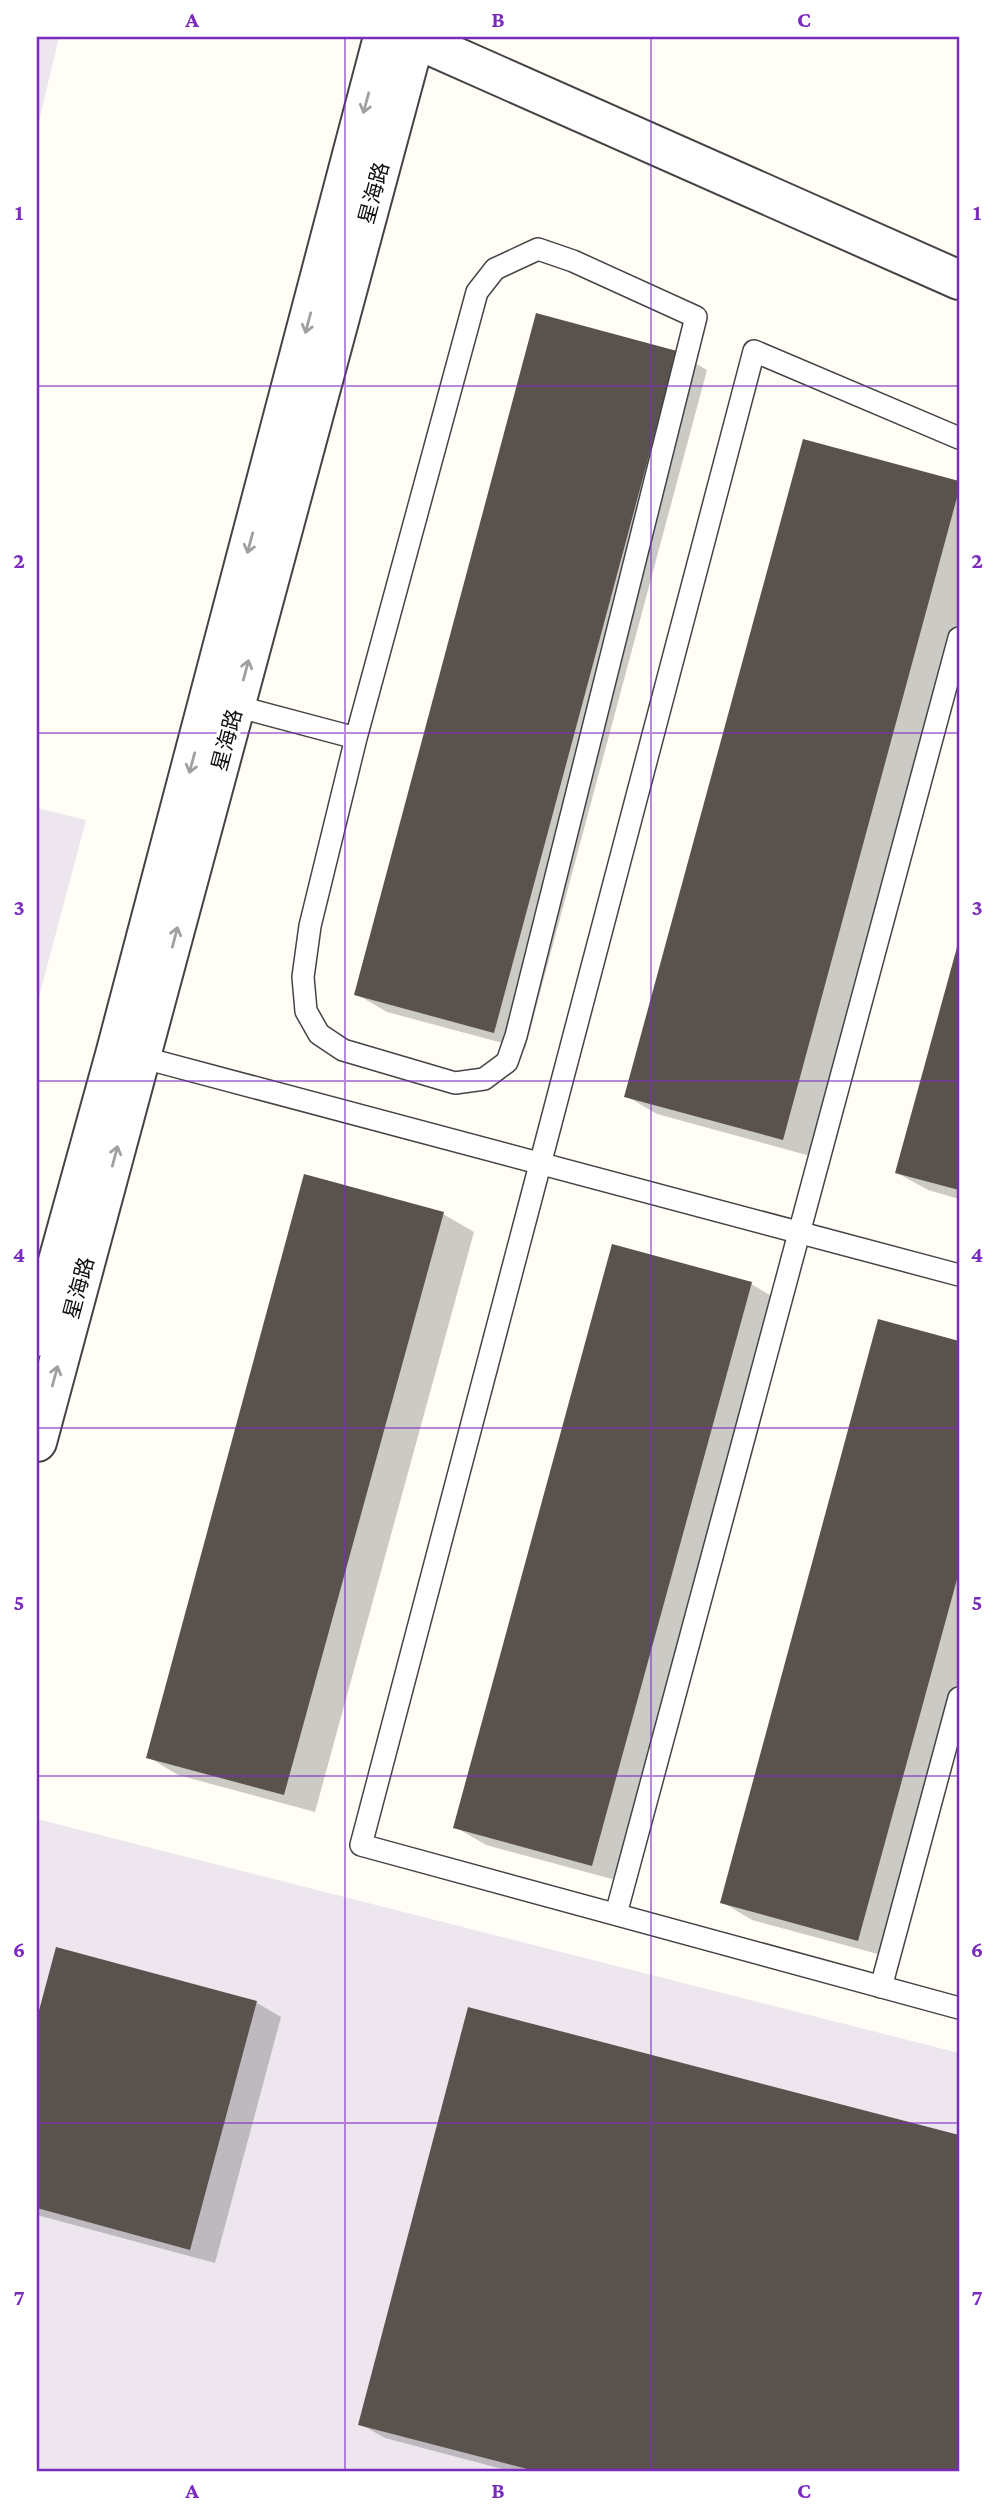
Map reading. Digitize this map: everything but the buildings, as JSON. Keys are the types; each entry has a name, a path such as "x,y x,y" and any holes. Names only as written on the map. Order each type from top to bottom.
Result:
{"street":[{"path":"403,37 959,280"},
{"name":"星海路","path":"37,1442 129,1054 403,37"},
{"name":"星海路","path":"37,1337 129,1054"}],"lane":[{"path":"538,249 573,261 696,317 516,1036 507,1062 484,1079 455,1083 343,1051 319,1034 306,1011 303,977 310,926 356,738 477,292 495,269 538,249"},
{"path":"959,438 754,351 360,1844 959,2008"},
{"path":"617,1914 959,638"},
{"path":"223,703 356,738"},
{"path":"129,1054 959,1275"},
{"path":"881,1987 959,1698"}],"shaded area":[{"path":"37,37 59,37 37,130"},
{"path":"37,808 86,820 37,1004"},
{"path":"37,1819 959,2053 959,2472 37,2472"}]}
